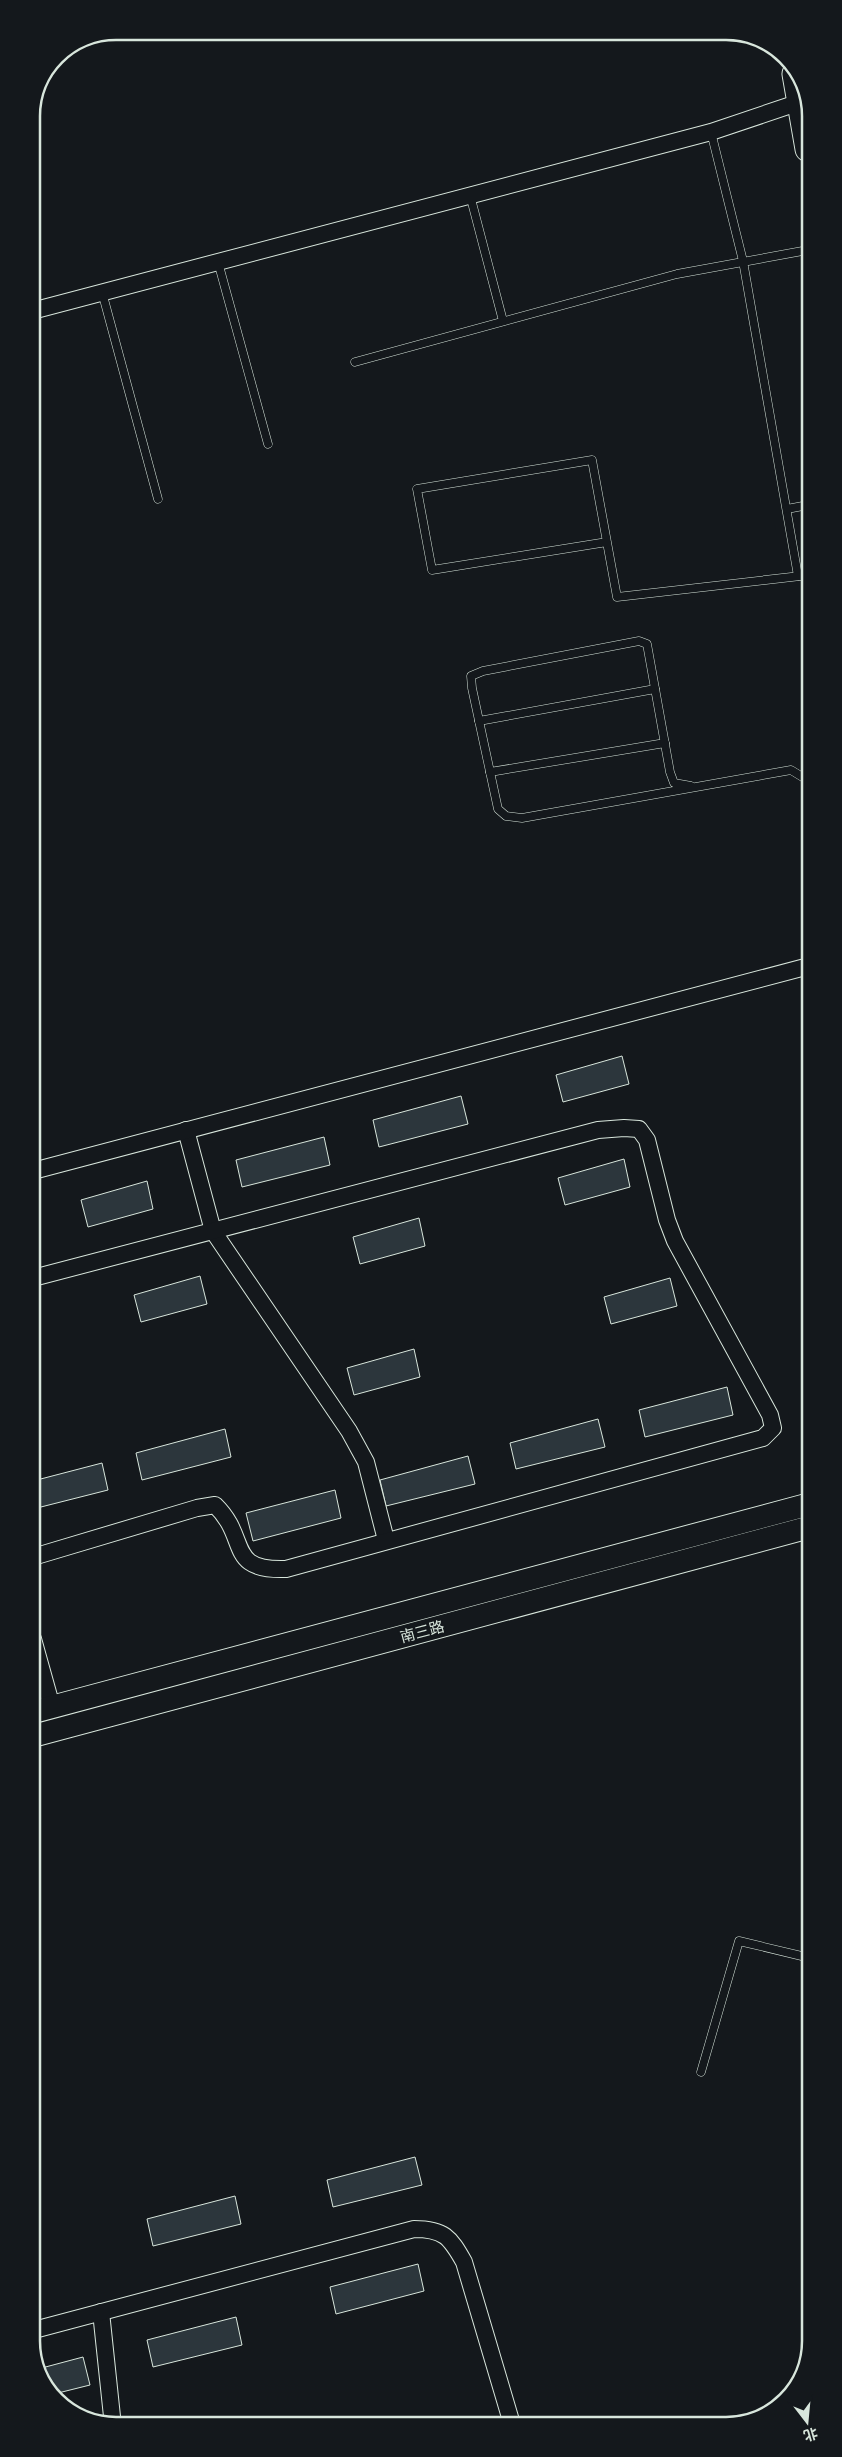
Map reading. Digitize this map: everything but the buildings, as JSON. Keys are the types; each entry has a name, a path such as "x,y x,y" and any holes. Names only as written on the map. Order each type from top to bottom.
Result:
{"main road":[{"path":"799,96 802,111"}],"street":[{"path":"40,309 710,132 800,102"},
{"path":"40,1169 802,968"},
{"path":"40,1276 598,1130 639,1129 647,1140 667,1220 675,1241 770,1415 772,1428 763,1438 286,1568 265,1570 253,1565 243,1557 228,1517 215,1505 197,1508 40,1555"},
{"path":"186,1130 214,1231 349,1432 366,1462 386,1540"},
{"name":"南三路","path":"43,1709 802,1506"},
{"name":"南三路","path":"40,1734 802,1529"},
{"path":"40,1688 43,1709"},
{"path":"40,2328 414,2230 430,2229 445,2235 455,2245 464,2262 510,2417"},
{"path":"102,2312 112,2417"}],"lane":[{"path":"710,132 743,261 798,576"},
{"path":"470,196 503,321"},
{"path":"355,362 676,274 802,251"},
{"path":"218,262 268,444"},
{"path":"102,292 158,500"},
{"path":"607,542 432,570 417,490 592,460 618,598 802,576"},
{"path":"786,508 802,506"},
{"path":"691,786 674,783 647,644 639,641 483,671 471,676 498,809 506,816 522,818 691,786 791,770 802,776"},
{"path":"479,721 655,689"},
{"path":"490,772 665,743"},
{"path":"700,2072 739,1941 802,1956"}]}
